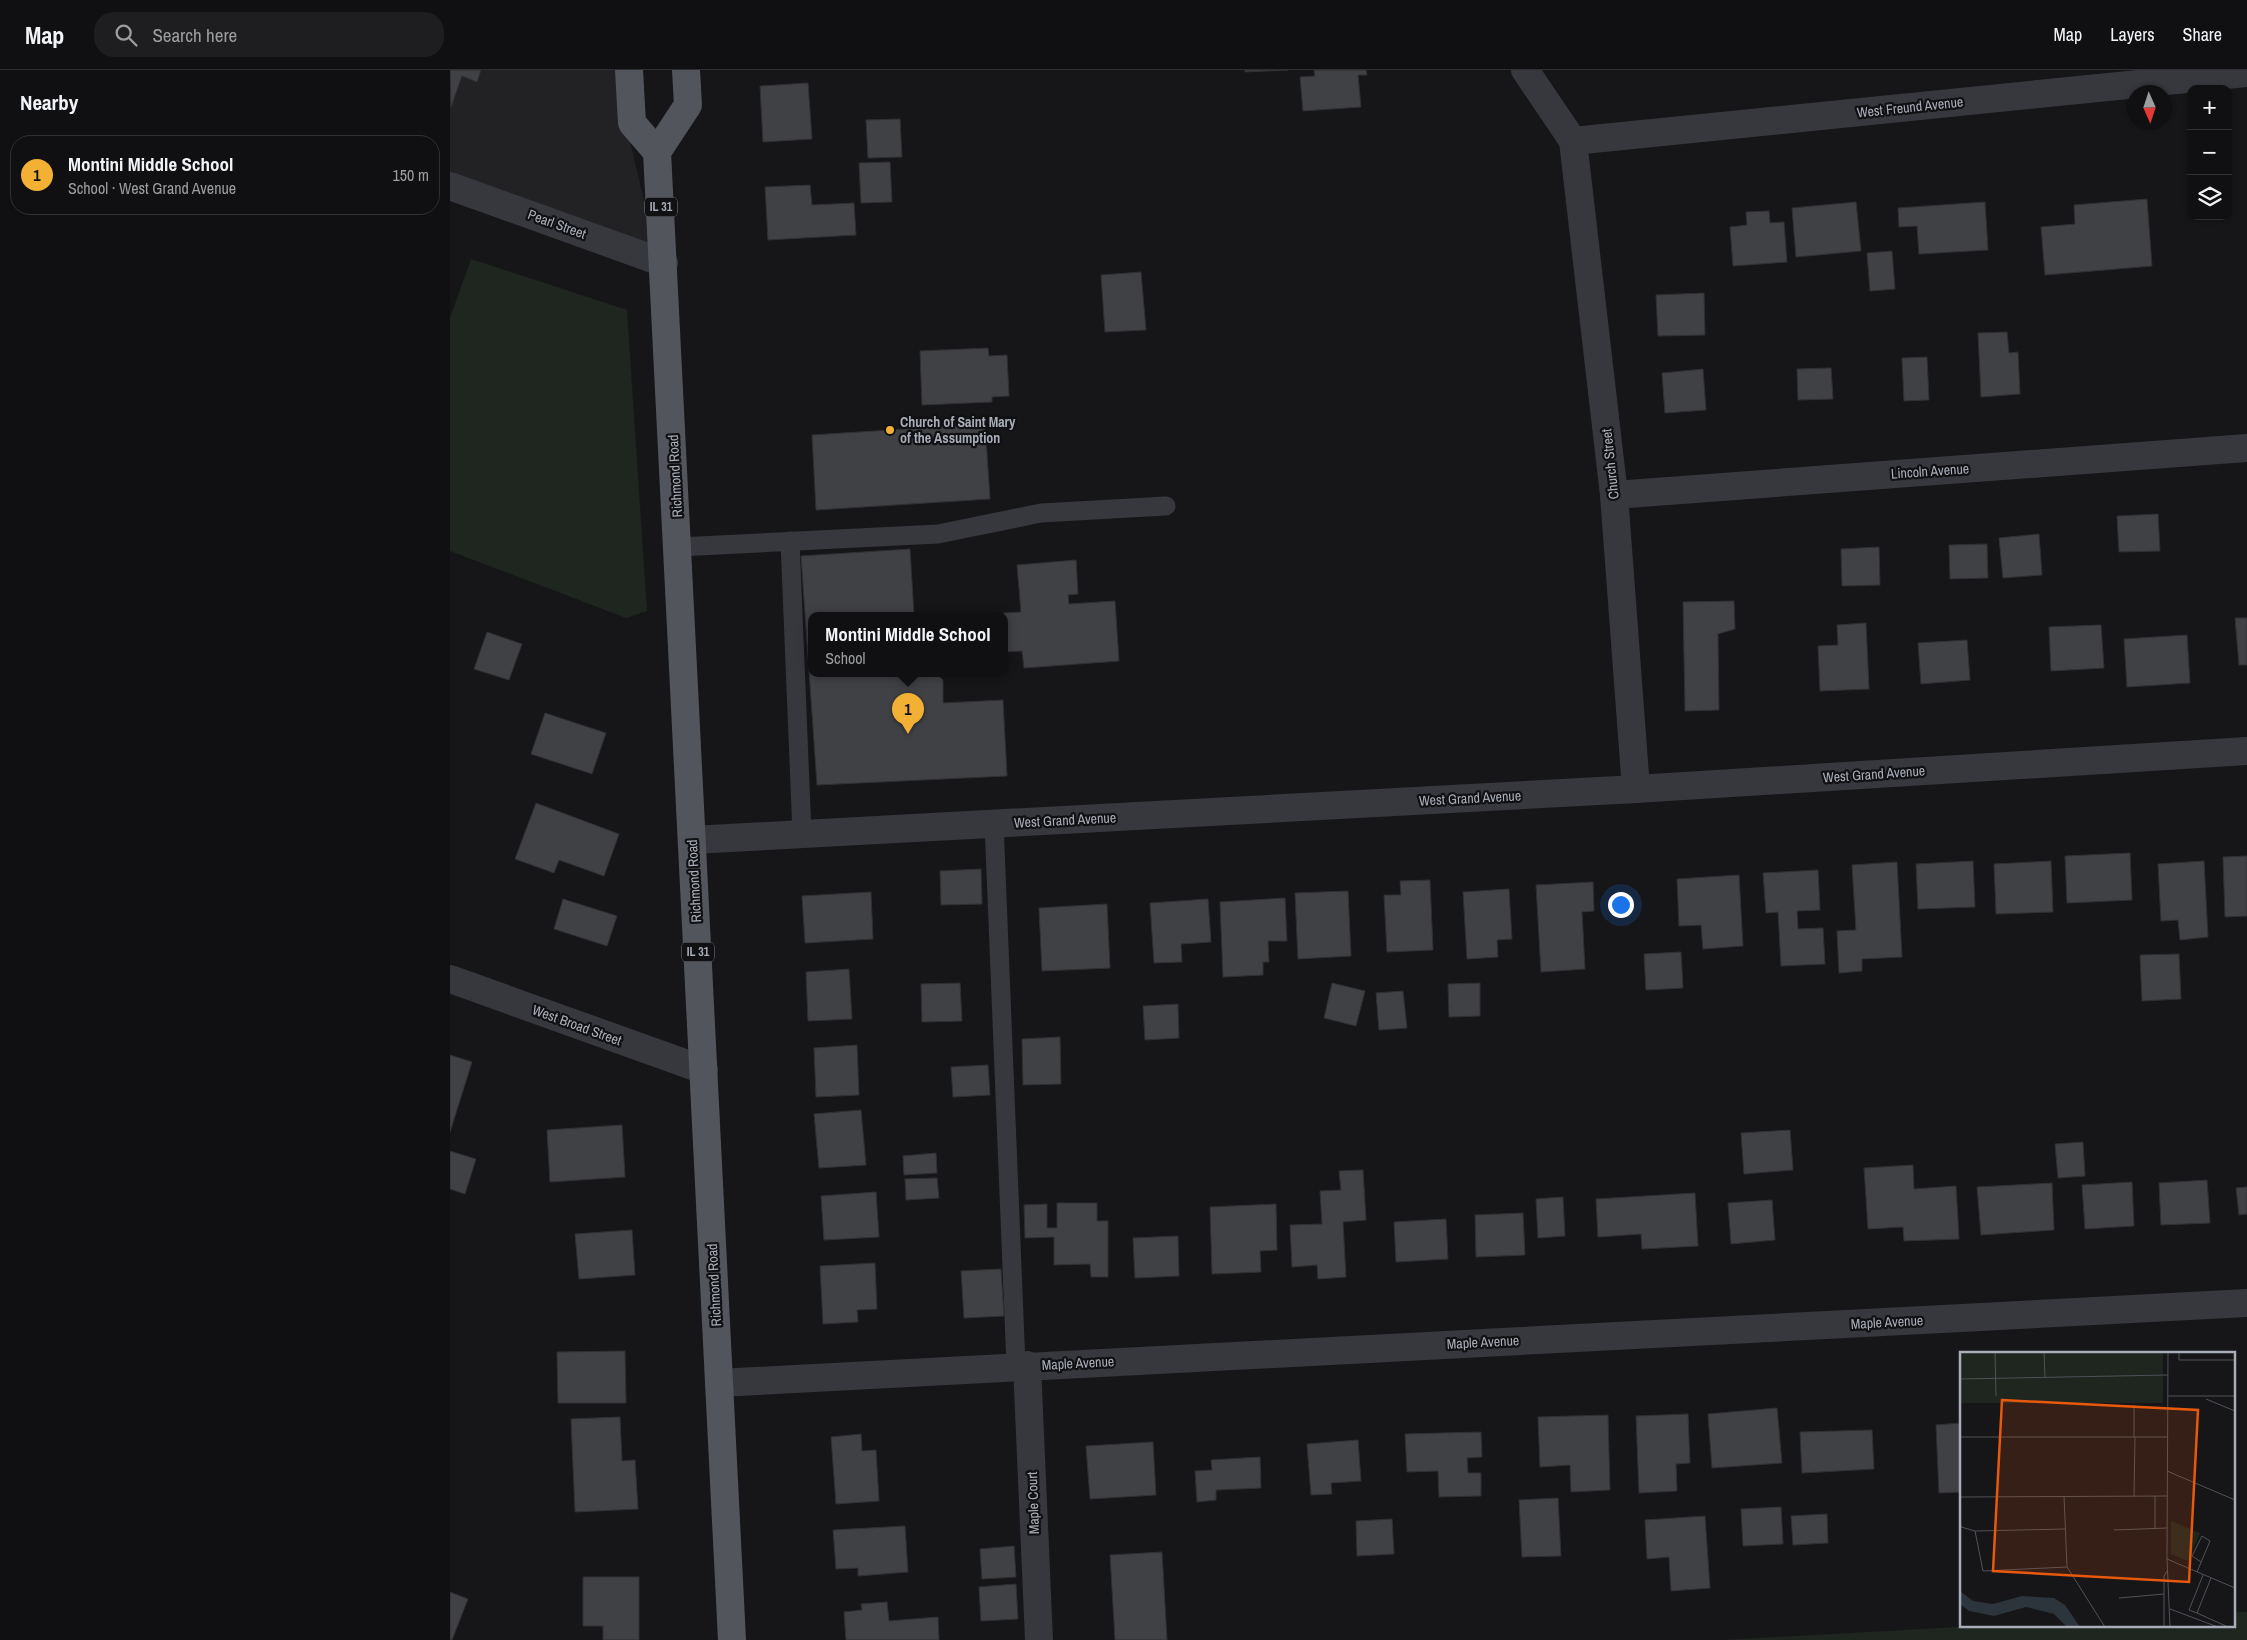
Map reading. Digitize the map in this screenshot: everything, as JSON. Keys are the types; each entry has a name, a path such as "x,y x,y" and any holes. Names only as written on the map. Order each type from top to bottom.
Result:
{"main road":[{"path":"629,70 632,123 657,152 688,106 686,70"},
{"name":"Richmond Road","path":"657,152 732,1640"}],"street":[{"path":"1525,70 1573,141"},
{"name":"West Freund Avenue","path":"1573,141 2247,73"},
{"name":"Church Street","path":"1573,141 1614,494 1636,789"},
{"name":"Pearl Street","path":"450,186 664,263"},
{"name":"Lincoln Avenue","path":"1614,494 2247,448"},
{"name":"West Grand Avenue","path":"692,840 1636,789 2247,751"},
{"name":"West Broad Street","path":"450,979 704,1070"},
{"name":"Maple Avenue","path":"719,1382 2247,1304"},
{"name":"Maple Court","path":"1022,1366 1039,1640"}],"lane":[{"path":"678,547 938,534 971,529 1041,513 1166,506"},
{"path":"790,541 802,834"},
{"path":"994,824 1022,1366"}],"shaded area":[{"path":"450,70 623,70 626,124 657,256 450,181"},
{"path":"471,259 627,310 647,611 626,618 450,551 450,318"},
{"path":"2234,1612 2247,1612 2247,1640 1722,1640 1960,1627 2234,1628"}],"building":[{"path":"450,70 481,70 477,82 462,76 451,107"},
{"path":"1245,70 1288,70 1245,72"},
{"path":"1314,70 1366,70 1367,75 1358,75 1361,107 1303,111 1300,77 1315,76"},
{"path":"808,83 812,139 763,142 760,86"},
{"path":"900,119 902,157 868,158 866,120"},
{"path":"890,162 892,202 861,203 859,163"},
{"path":"810,185 812,205 854,203 856,235 768,240 765,187"},
{"path":"2147,199 2152,266 2045,275 2041,227 2075,224 2074,205"},
{"path":"1856,202 1861,251 1796,257 1792,208"},
{"path":"1985,202 1988,250 1919,254 1917,226 1899,227 1898,208"},
{"path":"1769,211 1770,223 1784,222 1787,262 1733,266 1730,227 1747,225 1746,212"},
{"path":"1892,251 1895,289 1870,291 1867,253"},
{"path":"1141,272 1146,330 1105,332 1101,275"},
{"path":"1704,293 1705,335 1658,336 1656,295"},
{"path":"2007,332 2009,353 2018,352 2020,394 1981,397 1978,333"},
{"path":"988,348 989,356 1007,355 1009,396 992,397 992,402 922,405 920,351"},
{"path":"1927,357 1929,400 1904,401 1902,358"},
{"path":"1831,368 1833,399 1798,400 1797,369"},
{"path":"1703,369 1706,410 1665,413 1662,373"},
{"path":"985,424 990,499 816,510 812,435"},
{"path":"2158,514 2160,551 2119,552 2117,516"},
{"path":"2039,534 2042,575 2003,578 1999,538"},
{"path":"1987,544 1988,578 1950,579 1949,545"},
{"path":"1879,547 1880,585 1842,586 1841,549"},
{"path":"910,549 914,612 808,612 808,656 801,556"},
{"path":"1076,560 1078,594 1068,595 1069,604 1115,601 1119,661 1024,668 1022,651 1008,652 1008,613 1021,612 1017,565"},
{"path":"1734,601 1735,629 1718,634 1719,710 1685,711 1683,602"},
{"path":"2235,618 2247,618 2247,665 2239,665"},
{"path":"1866,623 1869,689 1820,691 1818,646 1838,645 1837,625"},
{"path":"2101,625 2104,668 2051,671 2049,627"},
{"path":"487,632 522,644 509,680 474,669"},
{"path":"2187,635 2190,683 2127,687 2124,639"},
{"path":"1967,640 1970,680 1921,684 1918,643"},
{"path":"809,677 940,677 943,680 943,703 1003,700 1007,776 817,785"},
{"path":"545,713 606,733 592,774 531,754"},
{"path":"536,803 619,834 604,876 559,860 554,873 515,859"},
{"path":"2130,853 2132,900 2067,903 2065,856"},
{"path":"2247,856 2247,916 2225,917 2223,857"},
{"path":"1973,861 1975,907 1918,909 1916,864"},
{"path":"2051,861 2053,912 1996,914 1994,864"},
{"path":"2204,861 2208,937 2180,940 2178,920 2161,921 2158,864"},
{"path":"1897,862 1902,957 1862,959 1862,971 1839,973 1837,931 1856,930 1852,865"},
{"path":"981,869 982,904 941,905 940,871"},
{"path":"1818,870 1820,910 1797,911 1798,929 1823,928 1825,964 1781,966 1778,912 1766,913 1763,873"},
{"path":"1739,875 1743,946 1703,949 1701,925 1679,926 1677,879"},
{"path":"1430,880 1433,950 1387,952 1384,895 1401,895 1400,881"},
{"path":"1593,882 1594,911 1582,912 1585,969 1541,972 1536,885"},
{"path":"1509,889 1512,939 1497,940 1498,957 1467,959 1463,892"},
{"path":"1348,891 1351,956 1298,959 1295,893"},
{"path":"871,892 873,939 805,943 802,896"},
{"path":"1285,898 1287,941 1268,941 1269,962 1263,962 1263,975 1223,977 1220,902"},
{"path":"563,899 617,916 607,946 554,929"},
{"path":"1208,899 1211,942 1181,944 1182,962 1154,963 1150,903"},
{"path":"1107,904 1110,968 1042,971 1039,908"},
{"path":"1681,952 1683,988 1646,990 1644,954"},
{"path":"2179,954 2181,999 2142,1001 2140,955"},
{"path":"849,969 852,1019 808,1021 806,972"},
{"path":"960,983 962,1021 922,1022 921,984"},
{"path":"1332,983 1365,991 1356,1026 1324,1018"},
{"path":"1480,983 1480,1016 1449,1017 1448,984"},
{"path":"1403,991 1407,1028 1379,1030 1376,993"},
{"path":"1178,1004 1179,1038 1145,1040 1143,1006"},
{"path":"1060,1037 1061,1084 1023,1085 1022,1039"},
{"path":"857,1045 859,1095 816,1097 814,1048"},
{"path":"450,1055 472,1062 450,1132"},
{"path":"988,1065 990,1095 953,1097 951,1067"},
{"path":"861,1110 866,1165 819,1168 814,1114"},
{"path":"622,1125 625,1177 550,1182 547,1130"},
{"path":"1790,1130 1793,1170 1744,1174 1741,1133"},
{"path":"2083,1142 2085,1176 2058,1178 2055,1144"},
{"path":"450,1151 476,1159 465,1194 450,1189"},
{"path":"936,1153 937,1173 904,1175 903,1156"},
{"path":"1913,1165 1914,1189 1956,1186 1959,1239 1904,1241 1903,1227 1868,1229 1864,1168"},
{"path":"1363,1170 1366,1220 1343,1222 1346,1277 1318,1279 1317,1265 1292,1267 1290,1225 1322,1224 1320,1191 1341,1190 1339,1171"},
{"path":"937,1178 939,1198 906,1200 905,1179"},
{"path":"2207,1180 2210,1223 2161,1225 2159,1183"},
{"path":"2132,1182 2134,1226 2085,1229 2082,1185"},
{"path":"2052,1183 2054,1230 1981,1235 1977,1187"},
{"path":"2247,1187 2247,1214 2239,1215 2236,1188"},
{"path":"876,1192 879,1237 824,1240 821,1196"},
{"path":"1695,1193 1698,1246 1642,1249 1641,1234 1598,1237 1596,1199"},
{"path":"1563,1197 1565,1236 1538,1238 1536,1199"},
{"path":"1772,1200 1775,1240 1731,1244 1728,1203"},
{"path":"1057,1203 1097,1203 1097,1221 1108,1221 1108,1277 1091,1277 1090,1264 1054,1265 1054,1237 1025,1238 1024,1205 1047,1204 1047,1228 1057,1228"},
{"path":"1276,1204 1277,1250 1260,1251 1261,1272 1212,1274 1210,1207"},
{"path":"1523,1213 1525,1255 1476,1257 1475,1215"},
{"path":"1446,1219 1448,1259 1396,1262 1394,1222"},
{"path":"632,1230 635,1275 579,1279 575,1234"},
{"path":"1178,1236 1179,1276 1135,1278 1133,1238"},
{"path":"875,1263 877,1309 857,1310 858,1322 823,1324 820,1266"},
{"path":"1001,1269 1004,1316 964,1318 961,1271"},
{"path":"625,1351 626,1403 558,1403 557,1352"},
{"path":"1777,1408 1782,1463 1712,1468 1708,1414"},
{"path":"1688,1414 1690,1463 1676,1464 1677,1491 1639,1493 1636,1416"},
{"path":"1608,1415 1610,1490 1571,1492 1570,1465 1540,1467 1538,1417"},
{"path":"620,1417 622,1461 635,1460 638,1509 575,1512 571,1419"},
{"path":"1960,1423 1960,1492 1939,1493 1936,1425"},
{"path":"1872,1430 1874,1469 1802,1473 1800,1432"},
{"path":"1481,1432 1482,1457 1467,1458 1468,1473 1481,1473 1481,1496 1439,1497 1438,1471 1407,1472 1405,1434"},
{"path":"861,1434 862,1451 876,1450 879,1501 836,1504 831,1437"},
{"path":"1358,1440 1361,1481 1331,1483 1332,1494 1311,1495 1307,1444"},
{"path":"1153,1442 1156,1495 1090,1499 1086,1446"},
{"path":"1260,1457 1261,1488 1216,1490 1216,1500 1197,1502 1195,1471 1212,1470 1211,1460"},
{"path":"1558,1498 1561,1556 1522,1557 1519,1500"},
{"path":"1781,1507 1783,1544 1743,1546 1741,1509"},
{"path":"1827,1514 1828,1543 1793,1545 1791,1516"},
{"path":"1705,1516 1710,1588 1671,1591 1669,1557 1647,1559 1645,1520"},
{"path":"1392,1519 1394,1554 1357,1556 1356,1521"},
{"path":"905,1526 908,1572 858,1576 858,1568 836,1569 833,1530"},
{"path":"1014,1546 1016,1577 982,1579 980,1549"},
{"path":"1162,1552 1167,1640 1115,1640 1110,1555"},
{"path":"583,1577 639,1577 639,1640 603,1640 603,1626 583,1626"},
{"path":"1016,1584 1018,1619 981,1621 979,1587"},
{"path":"450,1592 468,1599 452,1640 450,1640"},
{"path":"887,1602 889,1621 938,1617 939,1640 846,1640 844,1612 862,1610 861,1604"}],"place":[{"name":"Church of Saint Mary of the Assumption","path":"890,430"},
{"name":"Montini Middle School","path":"908,734"}]}
